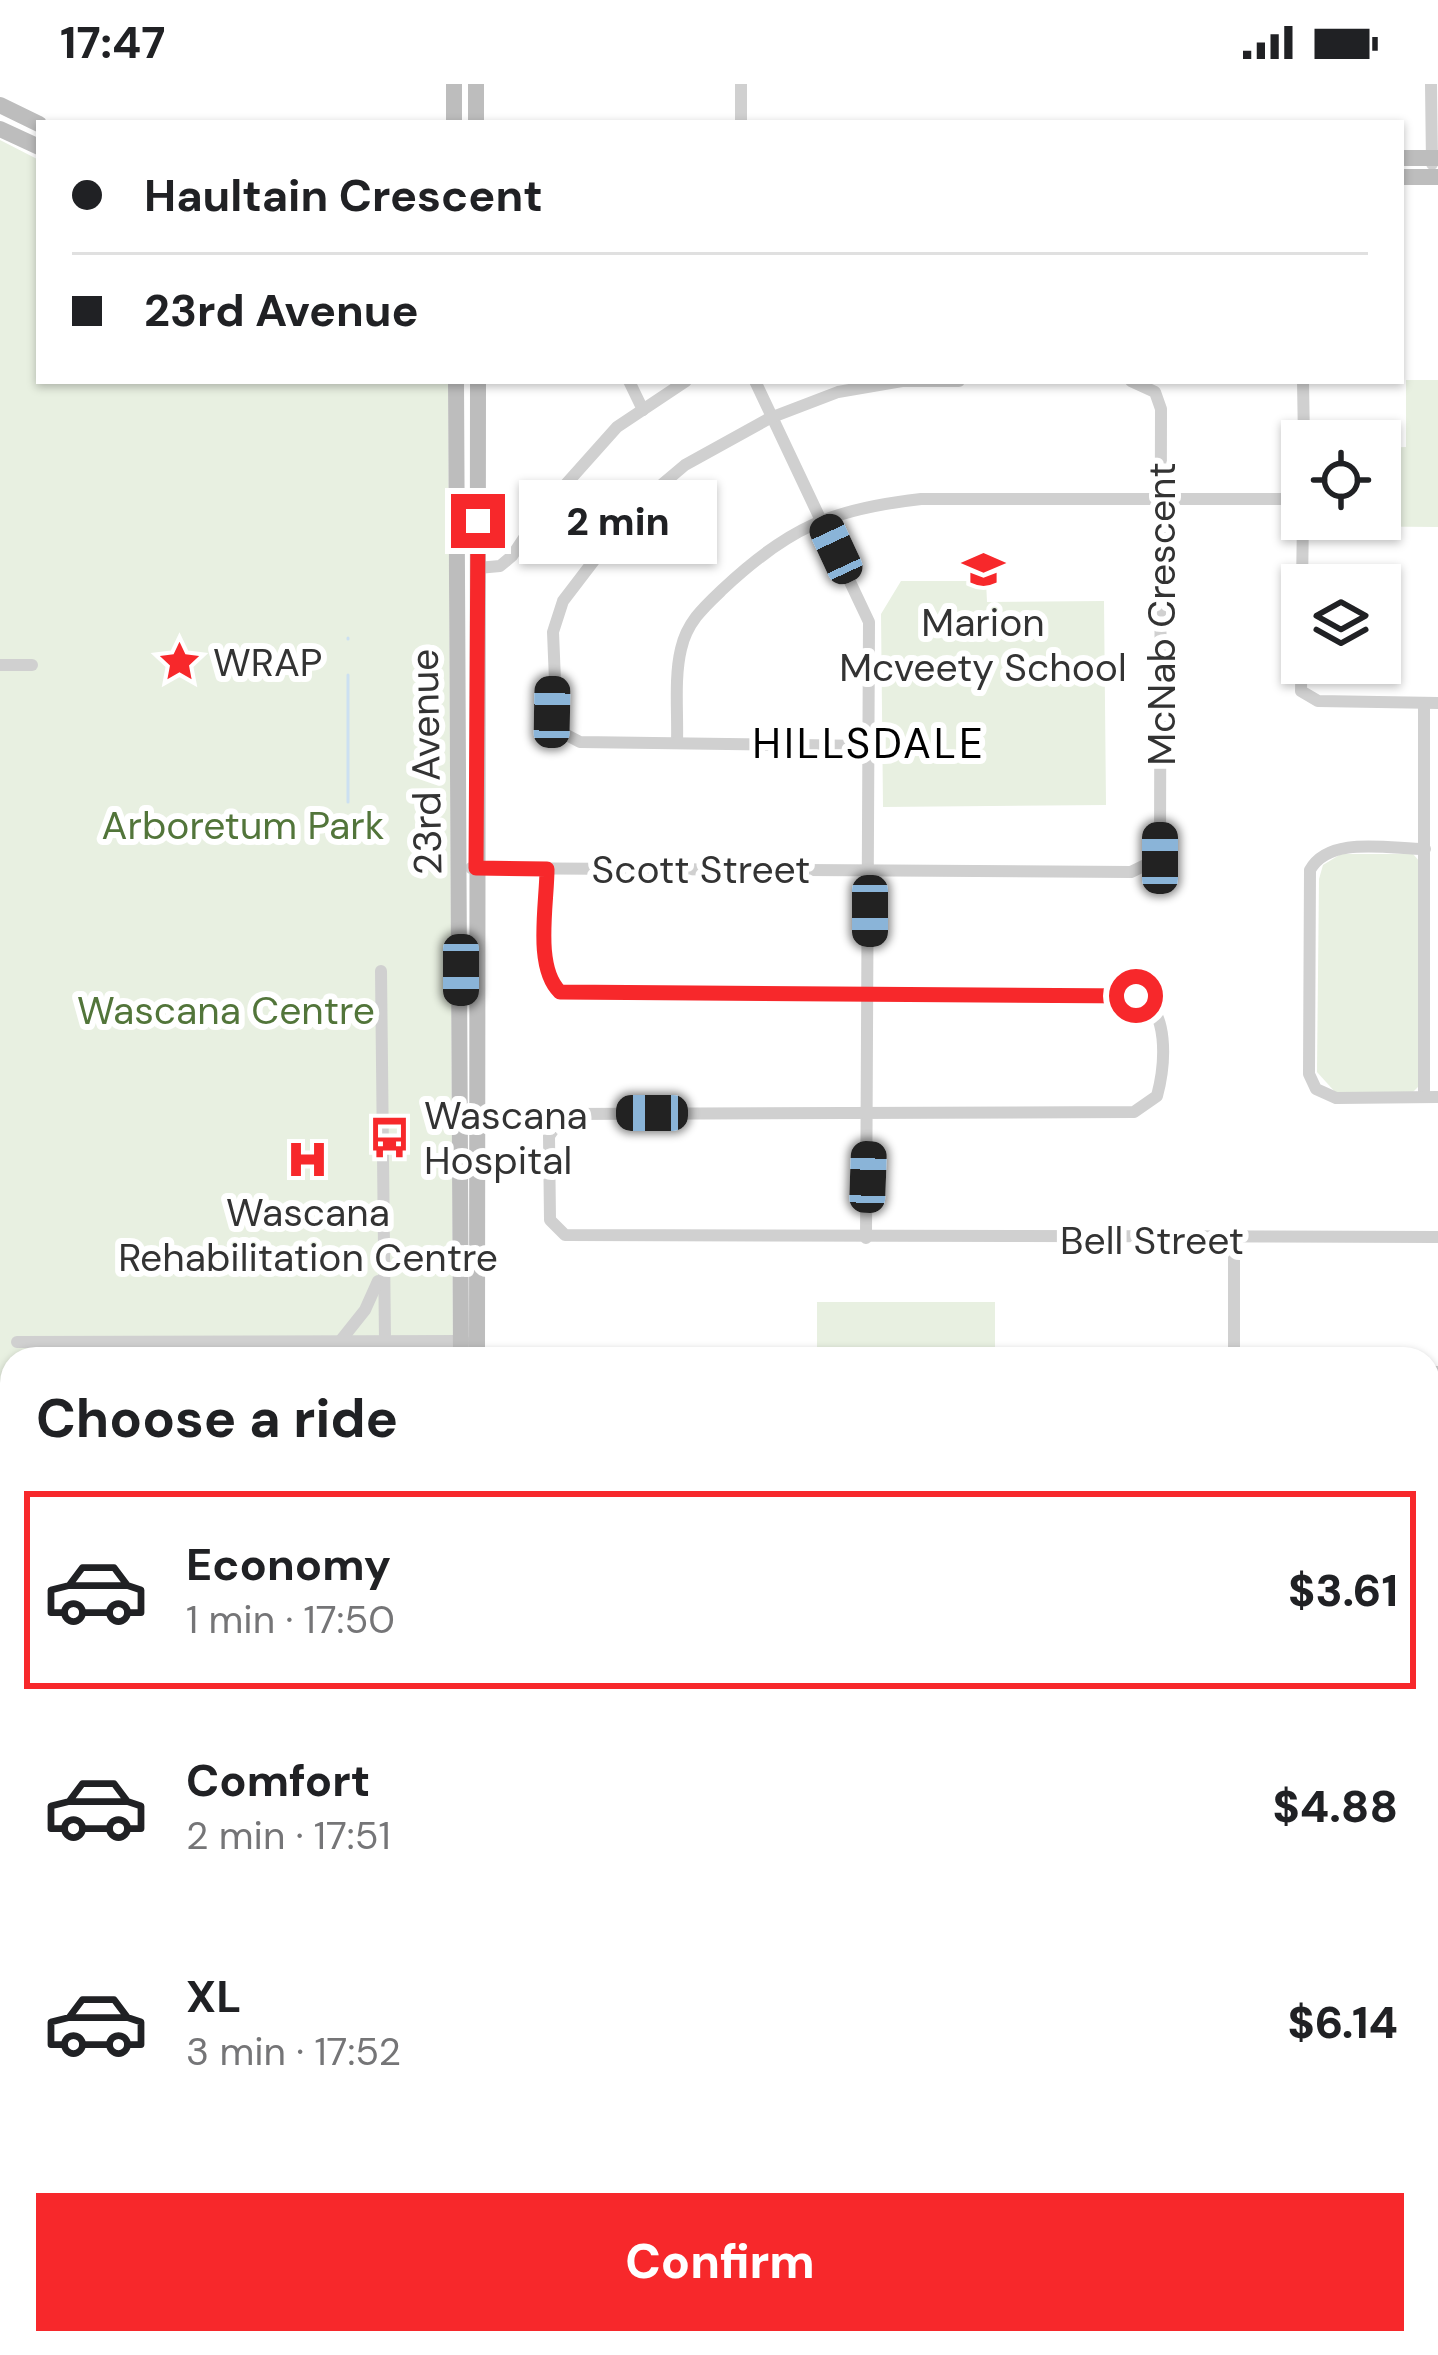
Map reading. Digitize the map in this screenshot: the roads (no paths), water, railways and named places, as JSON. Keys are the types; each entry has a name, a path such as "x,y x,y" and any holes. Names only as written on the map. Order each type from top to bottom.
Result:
{"main road":[{"path":"454,84 454,120"},
{"path":"476,84 476,120"},
{"path":"0,104 36,122"},
{"path":"0,129 36,146"},
{"path":"1404,159 1435,168"},
{"path":"1404,176 1435,168"},
{"name":"23rd Avenue","path":"456,384 469,868 469,1347"},
{"name":"23rd Avenue","path":"469,868 478,384"}],"street":[{"path":"741,84 742,120"},
{"path":"1431,84 1435,168"},
{"path":"630,384 643,410"},
{"path":"478,568 500,566 512,556 556,495 617,427 682,384"},
{"path":"756,384 869,622 866,1238"},
{"path":"869,746 580,742 557,730 553,632 563,601 634,508 685,465 770,418 838,392 889,384"},
{"name":"McNab Crescent","path":"870,869 1131,872 1160,858 1161,409 1155,392 1138,384"},
{"path":"1303,384 1304,420"},
{"path":"677,742 680,650 694,616 772,543 822,520 869,504 921,499 1281,499"},
{"path":"0,665 32,665"},
{"path":"1301,684 1301,691 1318,701 1431,703 1425,849 1431,1097 1336,1098 1316,1088 1310,1074 1310,870 1318,857 1337,848 1425,849"},
{"name":"Scott Street","path":"469,868 870,869"},
{"path":"547,869 547,965 550,982 560,992 1136,996 1150,1002 1161,1020 1160,1086 1152,1105 1143,1110 869,1112"},
{"path":"381,971 385,1341"},
{"name":"Bell Street","path":"869,1112 564,1114 549,1136 550,1220 566,1235 1234,1241 1438,1238"},
{"path":"1234,1241 1234,1347"},
{"path":"335,1347 365,1310 381,1262"},
{"path":"302,1341 302,1347"},
{"path":"17,1342 385,1341 441,1347"}],"waterway":[{"path":"348,675 348,802"}],"place":[{"name":"Marion Mcveety School","path":"983,570"},
{"name":"WRAP","path":"179,662"},
{"name":"Wascana Hospital","path":"390,1137"},
{"name":"Wascana Rehabilitation Centre","path":"308,1160"}],"district":[{"name":"HILLSDALE","path":"869,743"}],"park label":[{"name":"Arboretum Park","path":"243,825"},
{"name":"Wascana Centre","path":"226,1010"}]}
